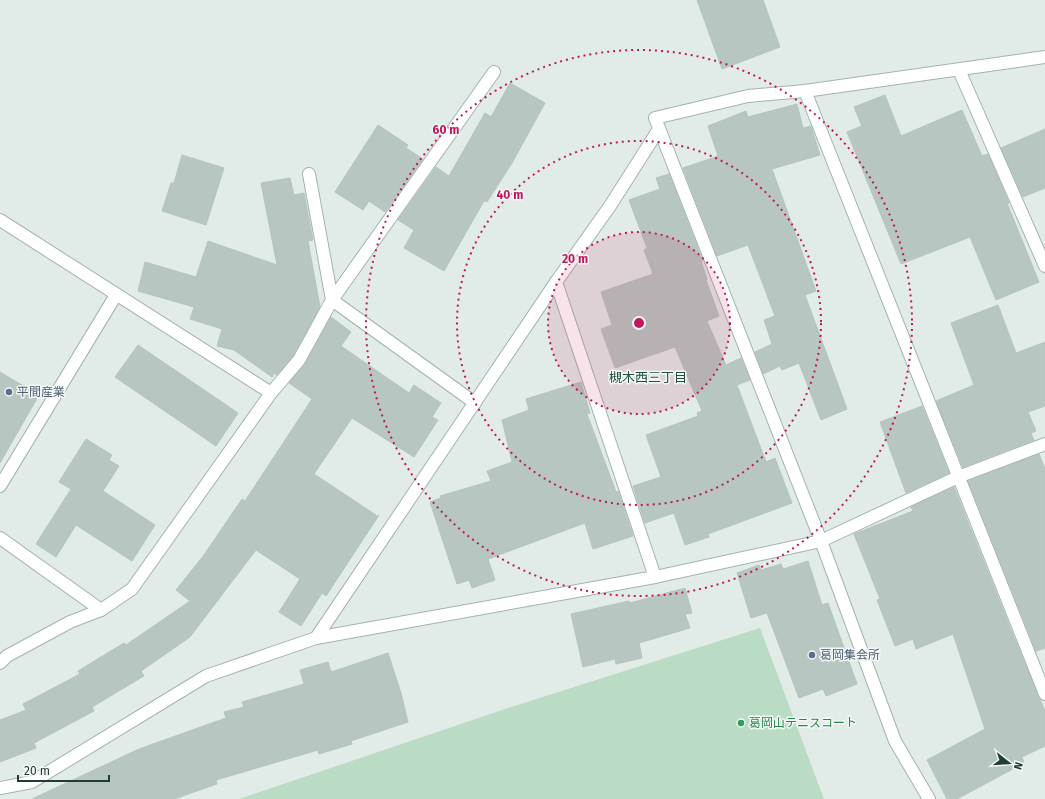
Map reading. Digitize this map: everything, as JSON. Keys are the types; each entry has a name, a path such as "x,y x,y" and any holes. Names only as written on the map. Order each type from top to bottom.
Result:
{"street":[{"path":"930,799 895,741 821,540 655,118 748,96 805,91 1045,57"},
{"path":"959,70 1045,266"},
{"path":"0,663 7,656 70,622 101,610 132,589 271,393 299,360 332,300 494,72"},
{"path":"805,91 1045,694"},
{"path":"316,638 556,282 610,206 659,129"},
{"path":"309,174 332,300 475,403"},
{"path":"0,220 271,393"},
{"path":"556,282 655,577"},
{"path":"0,486 116,295"},
{"path":"0,788 32,782 206,676 316,638 655,577 821,540 958,478 1045,444"},
{"path":"0,538 101,610"}],"green space":[{"path":"760,628 824,799 239,799 505,709"}],"building":[{"path":"697,0 763,0 780,47 722,69"},
{"path":"510,83 545,103 512,163 487,202 484,201 444,271 404,248 414,230 398,220 436,167 449,176 485,113 491,117"},
{"path":"885,95 901,136 962,110 982,156 988,154 1009,203 1007,203 1039,282 996,300 970,237 901,264 847,132 862,126 854,107"},
{"path":"797,104 803,128 811,126 820,155 772,169 816,291 805,295 847,409 821,420 799,363 782,370 780,366 763,374 755,352 772,344 764,320 775,316 748,245 717,256 683,168 718,156 708,126 746,111 748,117"},
{"path":"378,125 408,145 406,148 423,159 385,212 369,201 363,210 335,192"},
{"path":"1045,129 1045,188 1023,197 1001,148"},
{"path":"182,155 224,168 206,225 162,211 171,183 174,183"},
{"path":"669,174 703,261 701,261 707,279 706,280 719,316 707,321 726,365 741,358 750,380 737,385 766,462 775,458 792,503 708,534 709,537 685,545 674,513 645,523 633,486 661,477 646,435 698,416 697,413 702,411 675,347 615,368 601,329 612,325 601,292 653,274 644,250 647,248 629,200 660,189 656,178"},
{"path":"290,178 294,195 304,193 313,240 308,241 320,307 293,356 277,375 274,373 272,377 234,350 217,346 222,329 190,319 194,307 138,291 145,262 196,277 208,241 277,265 261,183"},
{"path":"998,305 1016,353 1045,342 1045,406 1028,412 1036,431 1031,433 1034,440 963,467 936,401 974,385 951,323"},
{"path":"331,317 351,332 341,346 409,393 414,385 441,403 432,417 438,420 414,457 352,418 314,474 376,515 375,517 379,515 326,596 322,593 301,626 279,612 300,579 256,550 190,637 141,671 144,676 92,707 94,711 34,743 36,748 0,762 0,720 26,710 23,704 80,674 78,671 124,643 126,645 190,601 176,590 204,555 242,499 245,501 312,399 289,383 305,364"},
{"path":"138,345 238,413 216,446 115,377"},
{"path":"0,372 39,395 0,463"},
{"path":"581,382 590,413 587,414 616,492 618,491 633,536 593,549 585,523 488,559 495,580 472,588 469,580 457,584 430,502 441,498 440,496 491,481 487,471 512,462 502,420 529,410 526,399"},
{"path":"922,406 949,473 906,493 880,422"},
{"path":"86,439 112,455 109,460 119,466 103,491 155,525 132,561 76,525 56,557 36,544 71,489 59,482"},
{"path":"1039,454 1045,469 1045,648 1036,651 968,481"},
{"path":"954,487 1045,711 1045,746 1022,757 1024,763 957,799 947,799 927,760 985,729 953,634 916,649 913,639 895,646 877,600 880,599 854,534 913,511 911,507"},
{"path":"808,561 822,605 828,603 857,684 826,696 823,689 799,698 767,613 751,618 737,573 759,565 761,570 781,564 783,569"},
{"path":"685,588 692,613 685,614 690,628 639,643 642,658 616,664 615,659 583,667 571,614 629,601 630,603"},
{"path":"388,653 401,693 408,722 351,741 352,744 319,754 318,750 216,780 217,784 174,799 32,799 139,749 226,718 224,712 244,707 242,702 304,684 300,670 328,662 331,672"}],"place":[{"name":"平間産業","path":"9,392"},
{"name":"葛岡集会所","path":"812,655"},
{"name":"葛岡山テニスコート","path":"741,723"}],"district":[{"name":"槻木西三丁目","path":"648,377"}]}
